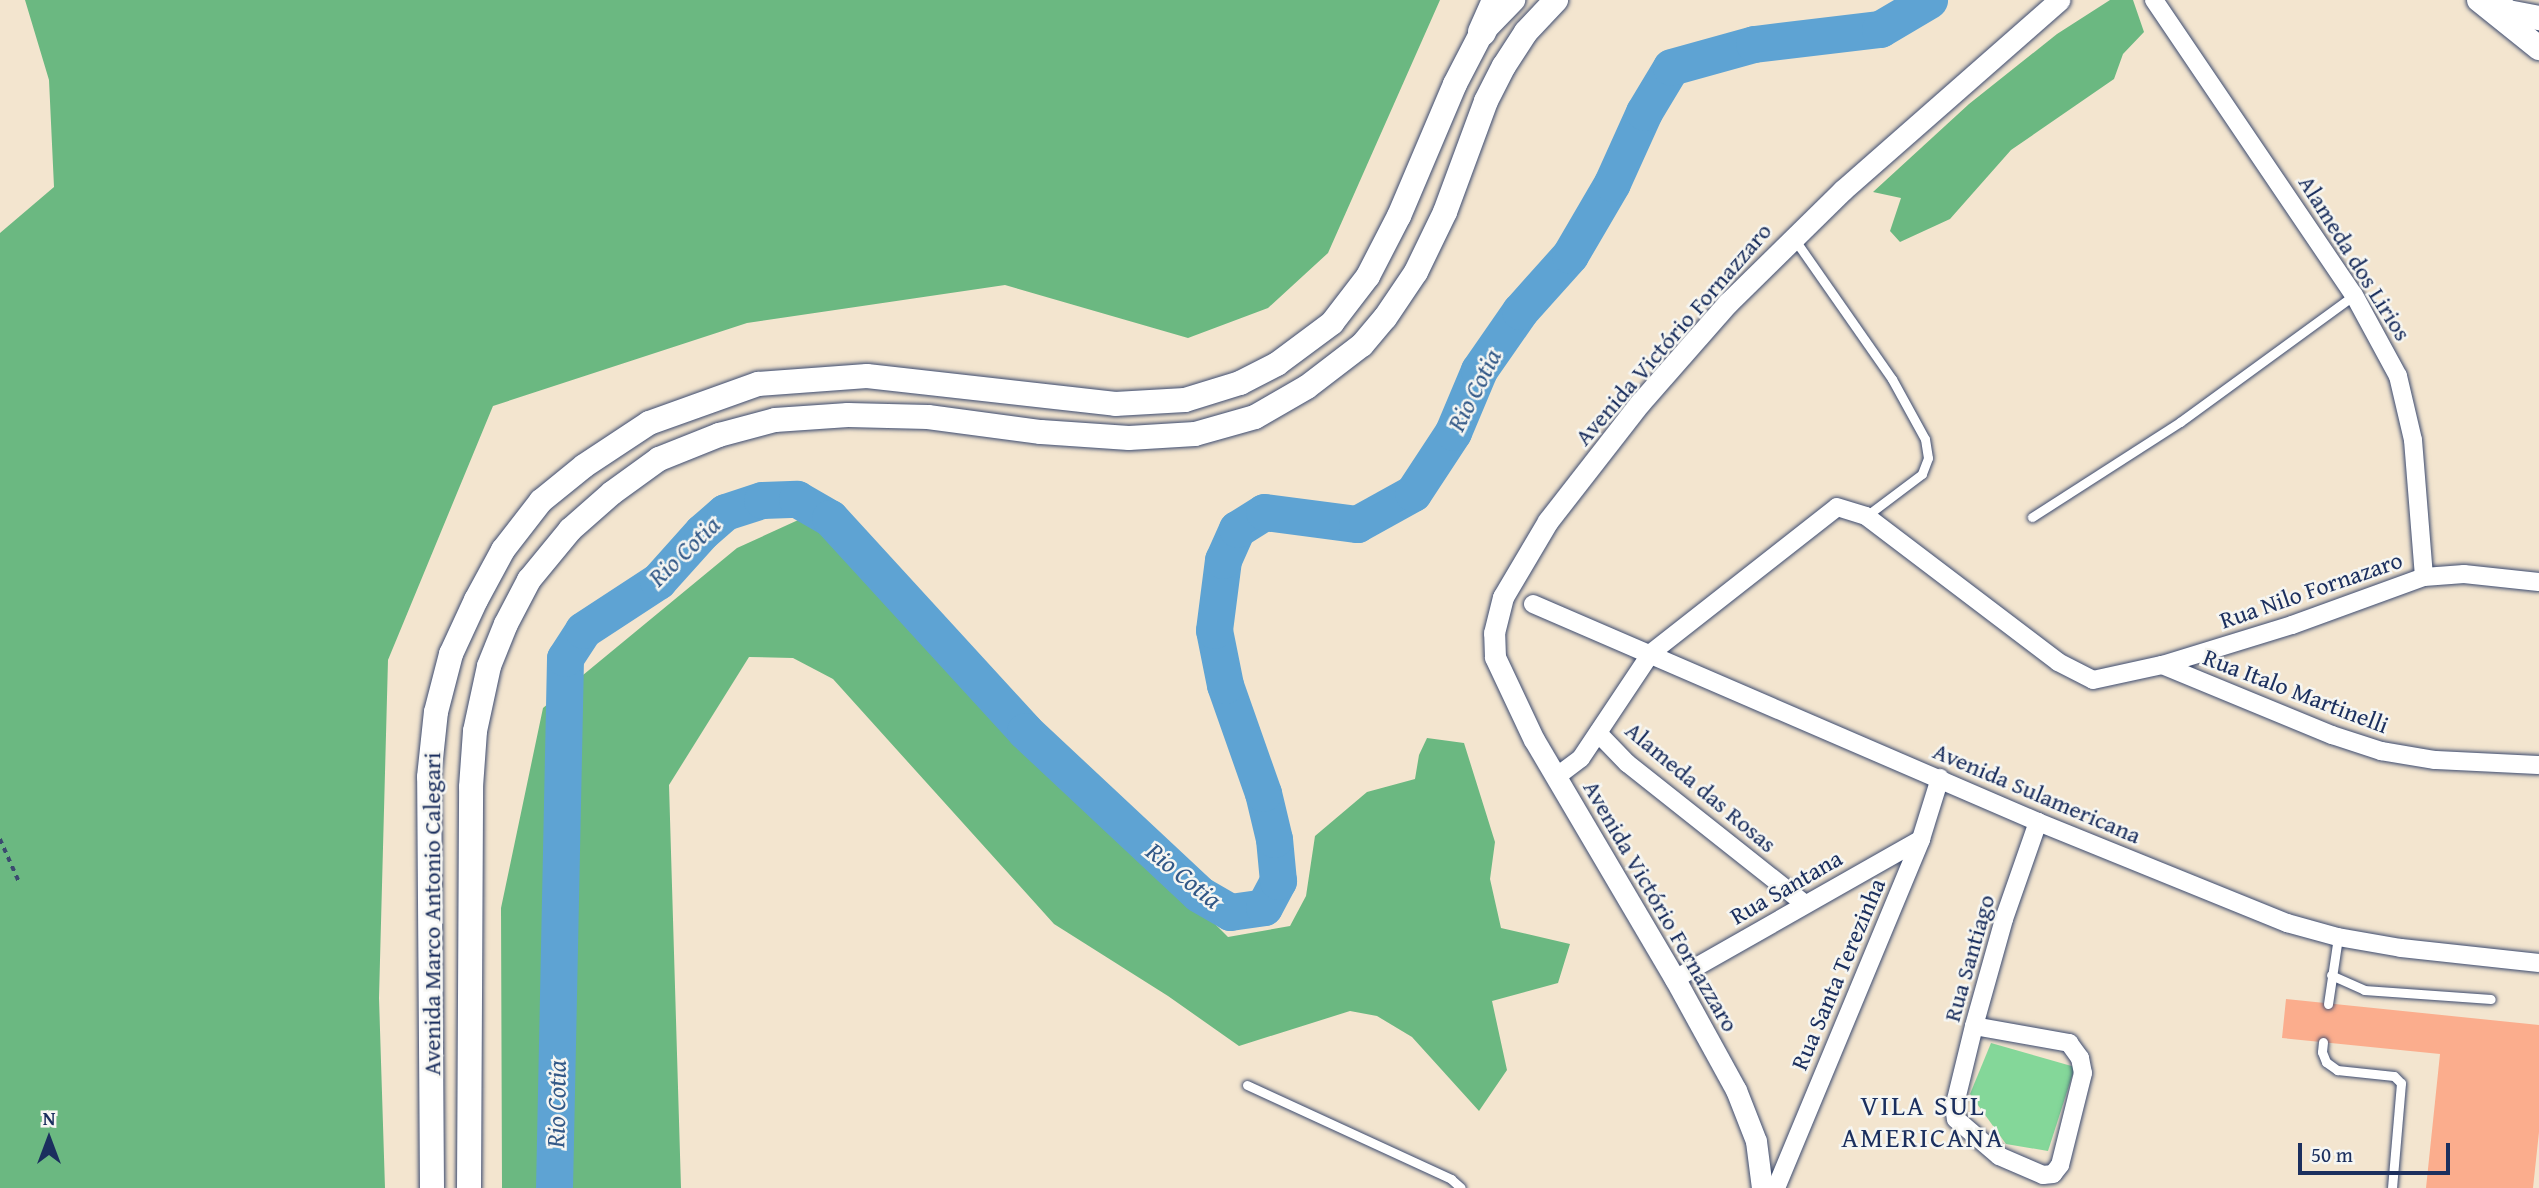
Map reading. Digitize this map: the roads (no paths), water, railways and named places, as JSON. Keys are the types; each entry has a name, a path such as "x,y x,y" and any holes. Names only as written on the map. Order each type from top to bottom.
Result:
{"main road":[{"path":"1482,32 1496,0"},
{"name":"Avenida Marco Antonio Calegari","path":"432,1188 429,777 436,712 451,654 476,600 503,550 541,501 584,466 649,423 758,384 867,376 1115,404 1185,400 1240,383 1277,364 1332,323 1368,276 1399,216 1455,84 1482,32 1513,0"},
{"name":"Avenida Marco Antonio Calegari","path":"469,1188 471,787 475,731 489,666 506,624 529,580 570,530 611,493 659,460 719,435 775,420 848,415 928,417 1041,432 1129,438 1195,434 1255,416 1307,387 1362,345 1385,318 1416,272 1445,212 1486,101 1504,66 1526,32 1556,0"},
{"path":"2480,0 2539,48"},
{"path":"2493,0 2508,12 2539,18"}],"street":[{"name":"Avenida Victório Fornazzaro","path":"1762,1188 1756,1141 1736,1090 1675,979 1556,777 1495,657 1494,633 1503,597 1548,521 1640,403 1728,303 1793,237 2059,0"},
{"name":"Alameda dos Lirios","path":"2154,0 2354,295 2398,376 2413,440 2424,577"},
{"path":"1556,777 1581,758 1651,653 1837,508 1866,516"},
{"name":"Rua Nilo Fornazaro","path":"1866,516 2058,662 2084,678 2102,680 2162,666 2292,625 2424,577 2464,574 2539,582"},
{"name":"Avenida Sulamericana","path":"1534,604 2038,822 2287,923 2339,937 2539,963"},
{"name":"Rua Italo Martinelli","path":"2162,666 2332,735 2381,751 2435,760 2539,765"},
{"name":"Alameda das Rosas","path":"1598,733 1627,764 1805,904"},
{"name":"Rua Santa Terezinha","path":"1776,1188 1921,839 1940,778"},
{"name":"Rua Santiago","path":"1974,1026 2069,1043 2080,1058 2083,1073 2060,1165 2053,1174 2043,1175 1999,1156 1981,1144 1956,1119 1954,1108 1974,1026 2004,919 2038,822"},
{"name":"Rua Santana","path":"1675,979 1921,839"}],"lane":[{"path":"1793,237 1892,379 1925,439 1928,458 1922,474 1866,516"},
{"path":"2032,516 2180,422 2354,295"},
{"path":"2328,1004 2339,937"},
{"path":"2331,975 2364,990 2491,999"},
{"path":"2323,1042 2322,1052 2337,1070 2393,1076 2401,1083 2392,1188"},
{"path":"1247,1085 1451,1179 1461,1188"}],"waterway":[{"name":"Rio Cotia","path":"554,1188 565,658 583,630 658,581 702,532 725,512 762,500 797,499 830,518 1025,731 1199,894 1230,912 1264,907 1278,881 1274,839 1263,793 1225,685 1214,630 1223,560 1237,529 1264,512 1357,524 1413,493 1453,432 1479,370 1520,311 1570,255 1612,183 1644,112 1671,67 1754,44 1880,29 1929,0"}],"district":[{"name":"VILA SUL AMERICANA","path":"1923,1121"}]}
